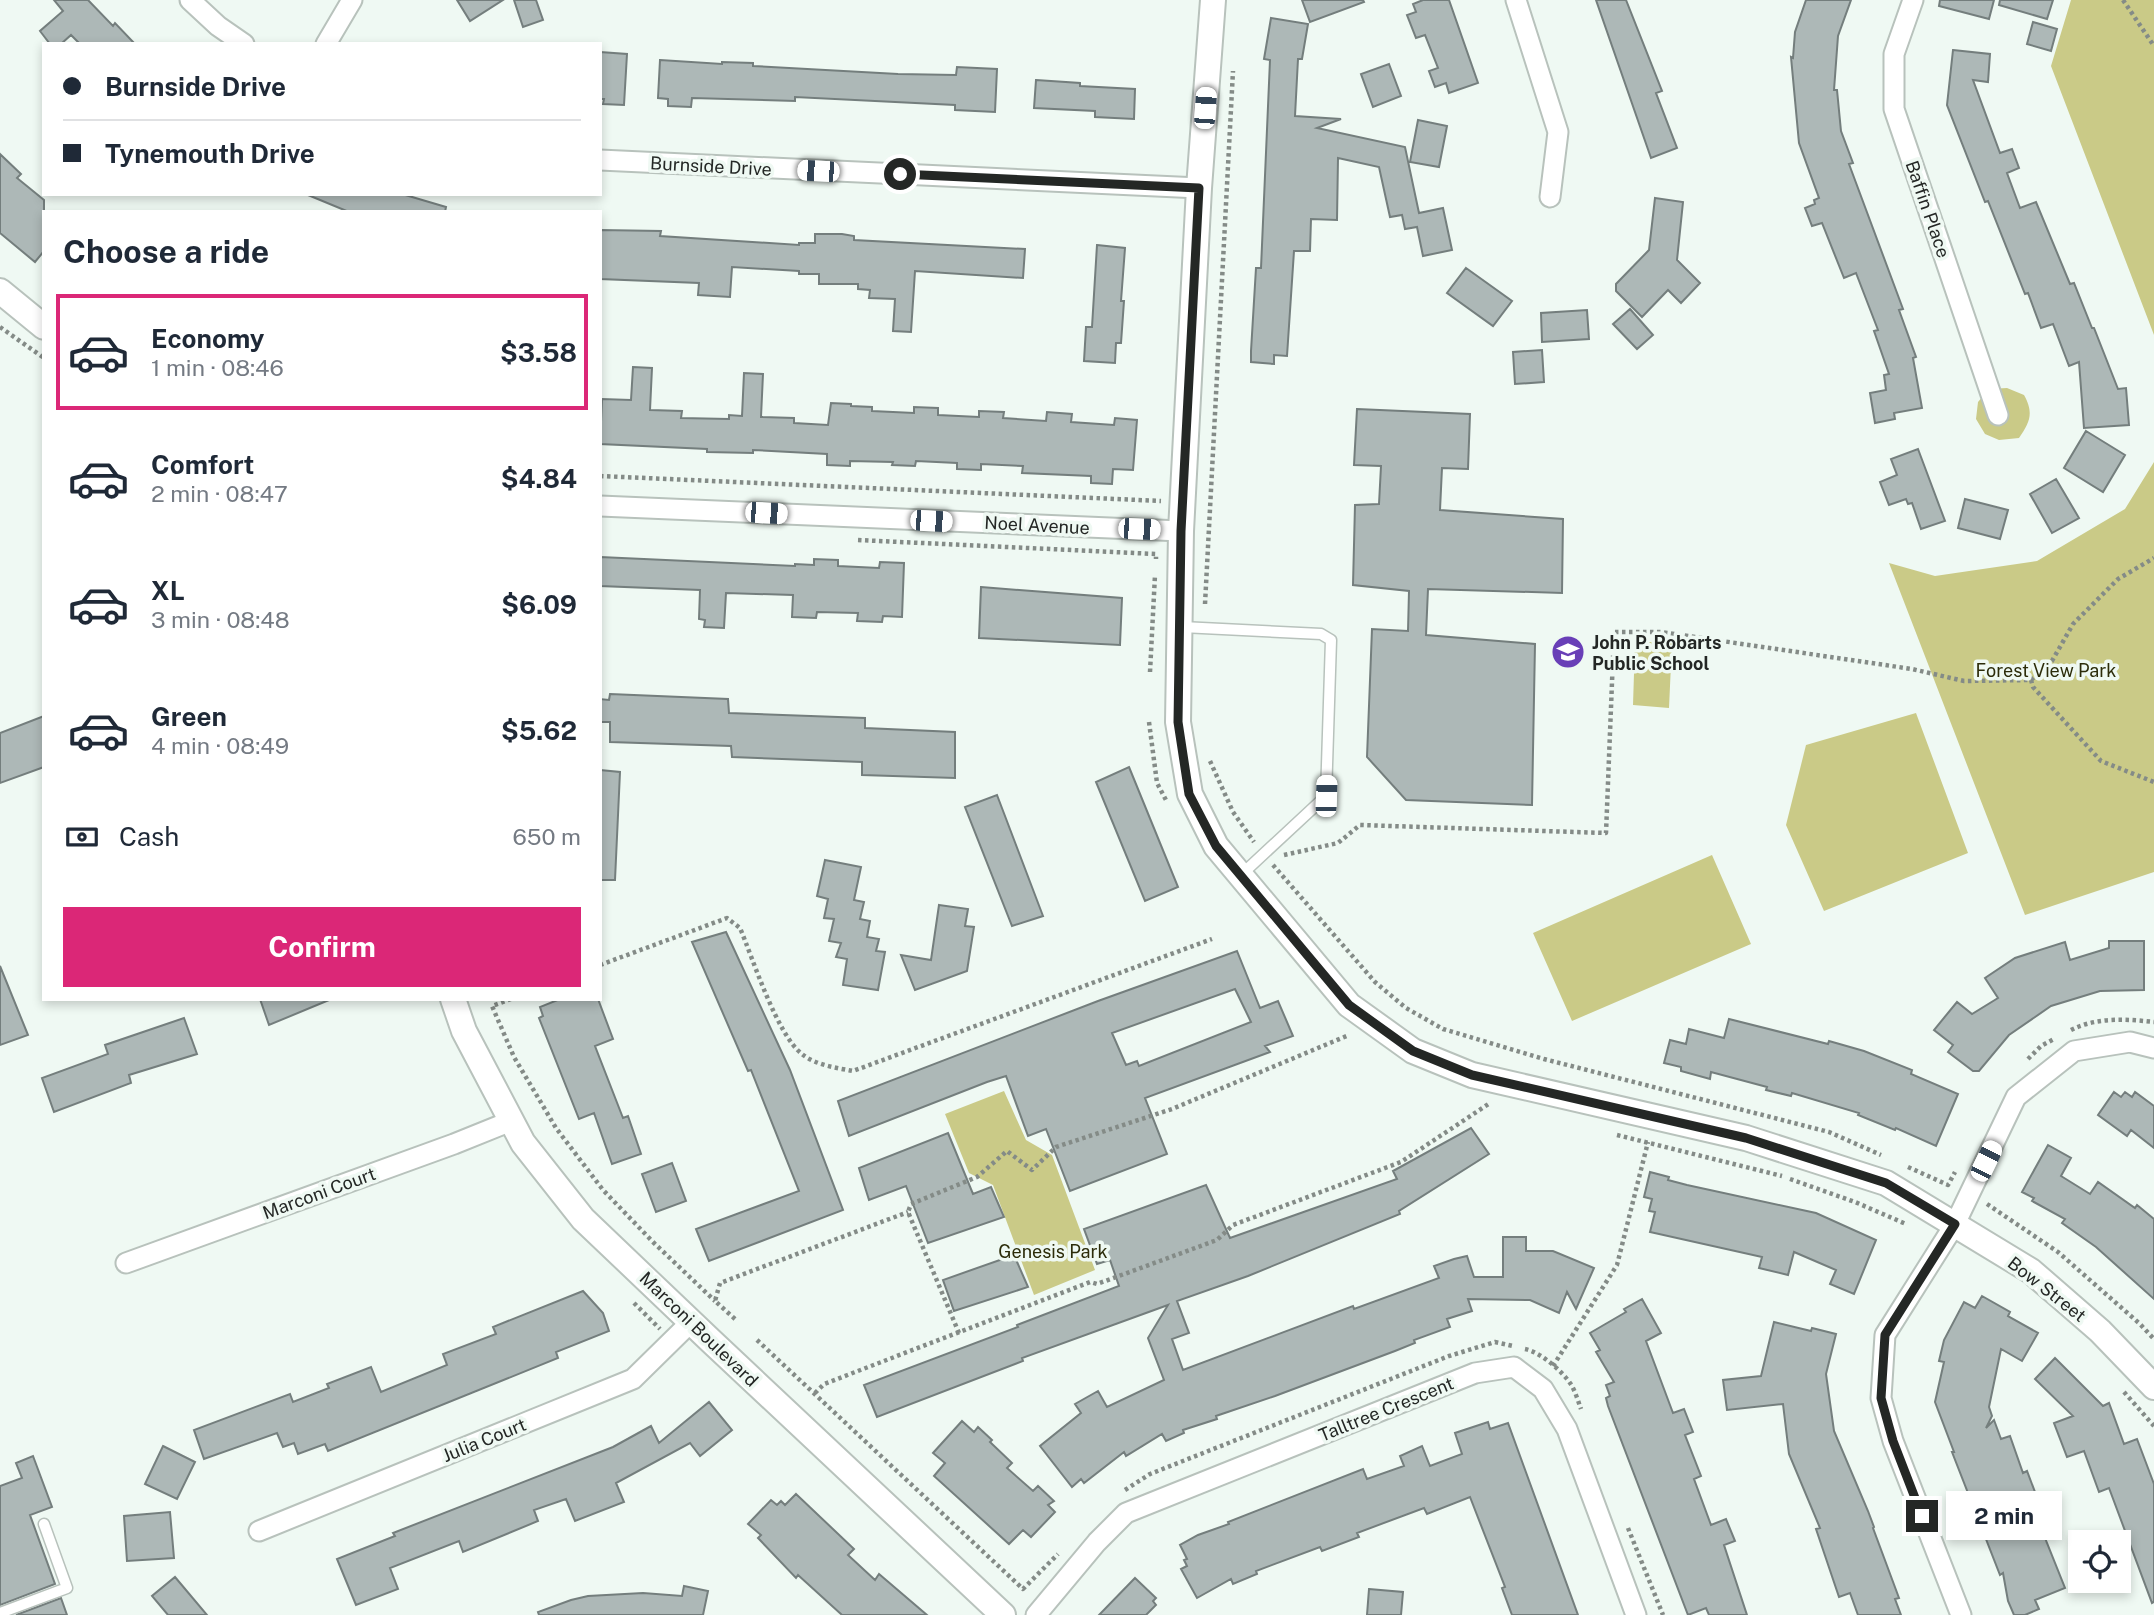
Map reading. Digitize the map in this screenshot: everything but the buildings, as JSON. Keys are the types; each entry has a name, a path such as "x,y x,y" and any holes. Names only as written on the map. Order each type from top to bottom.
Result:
{"street":[{"path":"190,0 218,26 241,42"},
{"path":"327,42 352,0"},
{"name":"Bow Street","path":"1213,0 1199,188 1181,531 1192,628 1178,722 1189,794 1216,846 1349,1005 1413,1051 1472,1075 1746,1138 1886,1183 2031,1271 2100,1331 2154,1387"},
{"path":"1516,0 1558,132 1550,197"},
{"name":"Baffin Place","path":"1913,0 1894,54 1894,109 1998,415"},
{"name":"Burnside Drive","path":"602,160 1199,188"},
{"path":"0,292 42,325"},
{"name":"Noel Avenue","path":"602,506 1181,531"},
{"name":"Marconi Boulevard","path":"454,1001 464,1031 523,1143 583,1219 1003,1615"},
{"path":"1961,1615 1893,1441 1881,1398 1885,1335 1955,1224 2016,1097 2074,1051 2130,1042 2154,1048"},
{"name":"Marconi Court","path":"126,1263 511,1121"},
{"name":"Julia Court","path":"259,1531 633,1379 691,1322"},
{"name":"Talltree Crescent","path":"1036,1615 1097,1542 1126,1513 1475,1373 1514,1367 1544,1389 1567,1429 1636,1615"}],"lane":[{"path":"1192,628 1321,634 1331,640 1326,796 1241,875"},
{"path":"0,1613 67,1588 44,1524"}],"path":[{"path":"2123,0 2154,46"},
{"path":"1192,628 1233,70"},
{"path":"0,327 42,357"},
{"path":"602,476 1161,502 1162,488"},
{"path":"850,540 1156,554 1150,672"},
{"path":"1888,1158 1829,1132 1544,1059 1443,1029 1406,1009 1375,982 1270,862 1283,856 1338,843 1360,825 1606,833 1614,632 1661,632 1912,669 1964,681 2031,680 2052,661 2073,624 2118,579 2154,558"},
{"path":"2031,680 2033,687 2101,761 2154,782"},
{"path":"1206,751 1233,812 1264,853"},
{"path":"602,964 727,918 740,928 780,1027 802,1055 829,1067 853,1071 1212,939"},
{"path":"506,1001 492,1006 514,1058 556,1128 603,1190 653,1242 735,1319"},
{"path":"2025,1062 2041,1046 2081,1025 2126,1018 2154,1022"},
{"path":"959,1333 908,1212 911,1204 977,1177 1007,1151 1032,1170 1056,1147 1172,1109 1349,1035"},
{"path":"1477,1099 1503,1106"},
{"path":"814,1393 824,1384 1090,1282 1097,1284 1217,1240 1233,1225 1401,1162 1490,1103"},
{"path":"1609,1132 1782,1176 1855,1202 1914,1228"},
{"path":"1553,1366 1617,1265 1648,1142"},
{"path":"1900,1164 1948,1185 1962,1161"},
{"path":"1987,1204 2058,1252 2154,1339"},
{"path":"715,1300 720,1283 908,1212"},
{"path":"2118,1386 2154,1426"}],"green space":[{"path":"2071,0 2154,0 2154,335 2051,66"},
{"path":"2007,388 2024,395 2030,412 2026,427 2019,438 1999,440 1985,434 1976,419 1978,402 1989,389"},
{"name":"Forest View Park","path":"2154,462 2154,872 2025,915 1889,563 1935,576 2037,561 2125,509"},
{"path":"1635,642 1672,642 1669,708 1633,705"},
{"path":"1916,713 1968,853 1824,911 1786,825 1806,745"},
{"path":"1712,855 1751,944 1572,1021 1533,933"},
{"name":"Genesis Park","path":"1004,1091 1026,1140 1052,1155 1095,1270 1034,1295 993,1185 969,1173 945,1114"}],"place":[{"name":"John P. Robarts Public School","path":"1568,652"}],"route":[{"path":"900,174 1199,188 1181,531 1178,722 1189,794 1216,846 1349,1005 1413,1051 1472,1075 1746,1138 1886,1183 1955,1224 1885,1335 1881,1398 1893,1441 1922,1516"}]}
